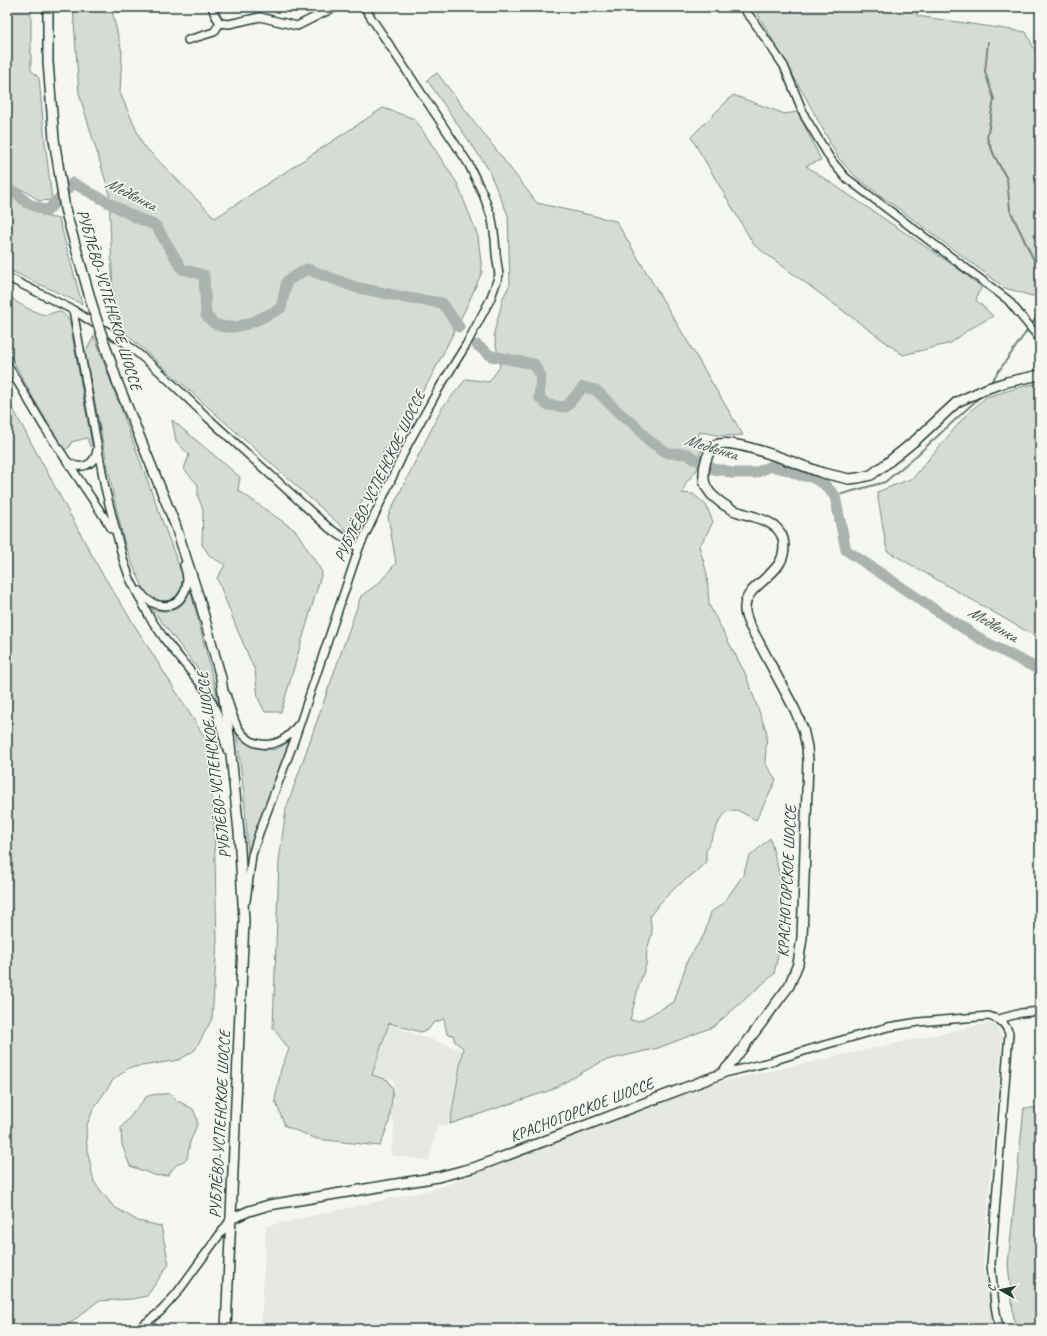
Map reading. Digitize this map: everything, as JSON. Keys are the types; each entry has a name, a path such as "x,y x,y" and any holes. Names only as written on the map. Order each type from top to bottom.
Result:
{"main road":[{"name":"РУБЛЁВО-УСПЕНСКОЕ ШОССЕ","path":"48,7 48,62 54,139 65,209 94,312 118,384 175,524 199,598 221,678 234,785 242,875 244,921 226,1329"},
{"name":"КРАСНОГОРСКОЕ ШОССЕ","path":"231,1219 249,1211 269,1205 438,1177 476,1166 721,1074 733,1061 789,986 798,964 802,938 808,761 803,729 795,710 749,624 744,607 746,598 774,571 781,561 784,545 782,537 778,530 771,524 732,509 708,490 704,482 704,473 708,454 717,445 722,443 739,444 830,475 849,479 871,475 917,439 957,402 988,388 1007,382 1040,375"}],"street":[{"path":"212,7 220,23"},
{"path":"220,23 229,24 260,17 297,26 335,7"},
{"name":"РУБЛЁВО-УСПЕНСКОЕ ШОССЕ","path":"244,921 252,855 293,744 359,548 408,444 438,390 466,345 490,300 499,275 492,219 483,194 468,163 364,7"},
{"path":"742,7 784,66 805,117 831,160 845,177 1008,300 1040,339"},
{"path":"188,40 214,32 220,23"},
{"path":"7,277 74,310 124,342 160,371 214,423 329,528 359,548"},
{"path":"74,310 105,488 123,559 130,579 150,618 210,698 217,713 224,736 234,785"},
{"path":"7,364 65,460 116,534"},
{"path":"65,460 78,467 88,465 95,458 97,443"},
{"path":"123,559 144,598 148,601 163,606 177,602 184,593 187,581 175,524"},
{"path":"221,678 236,725 251,740 260,744 269,745 280,742 291,734 300,721"},
{"path":"999,1019 1021,1013 1040,1011"},
{"path":"721,1074 769,1062 888,1027 919,1022 989,1016 999,1019 1006,1025 1009,1033 991,1264 999,1329"},
{"path":"138,1329 160,1312 177,1293 231,1219"}],"shaded area":[{"path":"7,7 31,7 31,70 39,78 52,200 39,201 20,189 7,187"},
{"path":"73,7 111,7 122,52 120,93 143,145 215,218 383,108 415,119 457,183 478,236 482,272 466,308 429,381 385,449 348,532 114,323 109,192 79,93"},
{"path":"755,7 916,7 917,16 1026,32 1036,53 1040,53 1040,294 1032,296 1005,288 856,177 839,159"},
{"path":"437,73 537,203 616,221 743,435 723,436 700,432 698,437 702,448 697,470 686,483 682,493 693,494 706,505 713,522 699,546 707,574 709,605 745,673 767,733 765,763 776,780 756,820 737,810 726,812 719,822 706,851 706,862 677,886 659,904 650,916 652,933 647,950 646,965 630,1020 639,1021 674,1002 688,959 704,935 711,912 723,904 743,875 749,857 770,838 783,888 783,932 774,974 713,1027 658,1048 603,1061 551,1090 450,1124 463,1048 455,1042 453,1035 447,1034 444,1019 433,1023 428,1030 420,1032 389,1023 372,1075 388,1080 393,1089 389,1123 380,1146 317,1139 285,1126 275,1100 281,1069 289,1049 273,1028 279,861 286,809 361,596 379,583 396,563 388,516 442,408 466,379 489,382 500,367 494,333 503,298 510,284 508,215 487,167 427,80"},
{"path":"733,95 785,114 798,112 821,160 806,166 963,272 982,288 978,293 976,300 993,316 968,330 951,343 903,355 754,245 691,137"},
{"path":"11,195 44,216 59,219 82,304 7,269 7,196"},
{"path":"7,286 12,297 18,303 41,314 56,312 63,313 70,323 92,445 90,447 87,438 71,442 70,447 64,450 20,374 7,348"},
{"path":"94,336 183,577 181,589 176,596 169,601 157,601 146,593 133,566 124,541 85,353"},
{"path":"1040,383 1040,639 887,551 877,492 913,478 965,416 986,397"},
{"path":"7,398 100,570 207,741 214,820 217,943 212,1019 195,1050 179,1060 129,1068 113,1080 94,1108 86,1127 87,1149 94,1182 113,1206 138,1221 161,1226 169,1264 147,1296 132,1299 98,1301 72,1322 55,1329 7,1329"},
{"path":"172,420 240,477 238,490 296,531 322,572 281,712 265,712 258,698 255,671 217,578 225,565 210,556 202,545 203,509 198,497 198,485 184,469 189,455 176,441"},
{"path":"190,589 220,706 205,678 151,608 164,611 176,609 184,602"},
{"path":"236,730 249,743 266,750 279,748 290,741 248,852 244,794"},
{"path":"989,1023 998,1027 1002,1037 983,1264 996,1329 261,1329 266,1226 438,1188 701,1086"},
{"path":"389,1025 462,1050 449,1126 437,1125 429,1161 391,1155 395,1121 391,1121 394,1080 373,1075"},
{"path":"170,1093 178,1101 193,1109 197,1119 197,1125 190,1142 187,1159 176,1165 168,1175 157,1176 130,1166 122,1145 121,1128 146,1097"},
{"path":"1024,1108 1040,1108 1040,1329 1018,1329 1014,1320 1008,1264"}],"waterway":[{"path":"988,42 985,72 994,99 987,138 1007,179 1010,210 1040,273"},
{"name":"Медвенка","path":"7,192 16,192 27,203 47,211 73,183 133,216 156,226 182,269 204,275 206,315 215,324 223,327 240,326 266,316 281,308 287,281 307,269 355,287 407,298 442,303 459,327"},
{"path":"1031,325 1040,313"},
{"path":"991,382 1029,328"},
{"name":"Медвенка","path":"477,345 491,356 534,364 541,376 539,397 547,405 566,407 583,387 596,390 617,411 636,426 649,441 668,453 688,454 694,459 701,461 716,470 724,470 731,473 755,473 771,466 785,469 799,475 811,477 824,484 835,496 846,550 987,643 1040,670"},
{"path":"835,496 885,482 917,455 980,397"}]}
